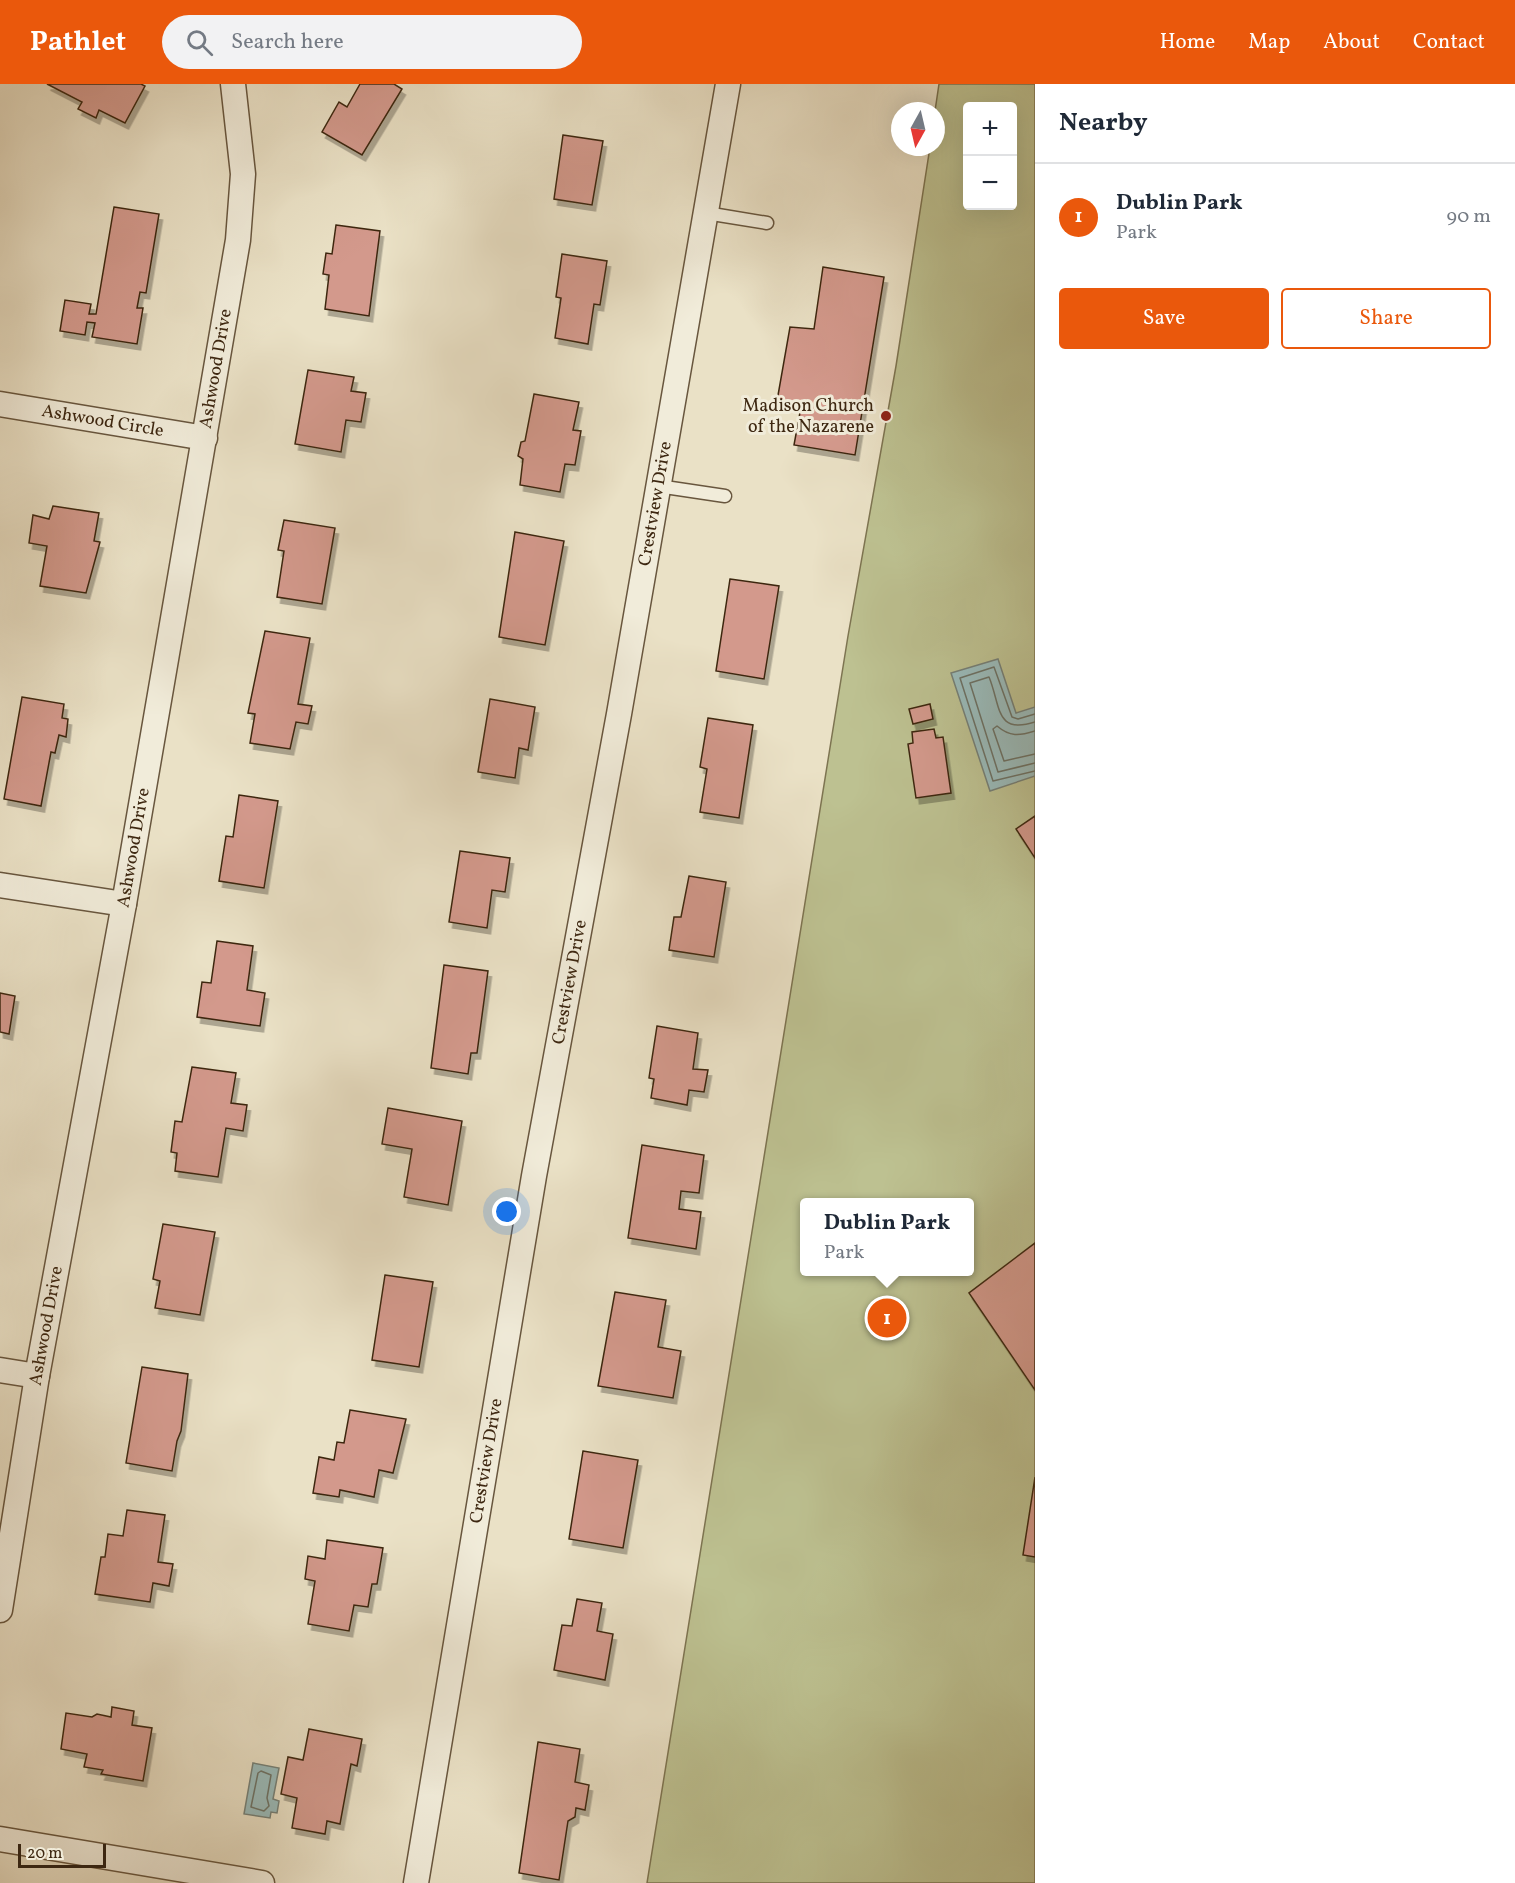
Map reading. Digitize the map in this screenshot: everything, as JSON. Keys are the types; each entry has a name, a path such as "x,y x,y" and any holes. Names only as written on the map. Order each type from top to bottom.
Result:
{"street":[{"name":"Ashwood Drive","path":"0,1610 37,1376 124,904 238,240 243,174 233,84"},
{"name":"Crestview Drive","path":"416,1883 534,1176 728,84"},
{"name":"Ashwood Circle","path":"0,404 205,438"},
{"path":"0,885 124,904"},
{"path":"0,1370 37,1376"},
{"path":"0,1839 262,1883"}],"lane":[{"path":"706,213 767,224"},
{"path":"658,486 725,496"}],"green space":[{"path":"939,84 1035,84 1035,1883 647,1883 848,636 896,366 929,156 945,156 945,102 936,102"}],"water":[{"path":"998,659 1016,713 1035,707 1035,776 990,791 951,673"},
{"path":"253,1763 279,1768 273,1799 279,1801 277,1813 271,1812 270,1818 244,1814"}],"building":[{"path":"47,84 141,84 145,86 125,123 99,110 96,118 78,109 82,102"},
{"path":"360,84 394,84 402,89 362,155 322,132 339,102 347,107"},
{"path":"563,135 603,141 592,205 554,199"},
{"path":"114,207 159,214 146,293 140,292 137,308 143,308 137,344 92,337 95,323 87,322 85,335 60,331 65,300 91,304 89,314 96,314"},
{"path":"336,225 380,231 369,316 325,309 329,275 323,274 326,253 332,254"},
{"path":"562,254 607,261 600,305 594,304 588,344 555,338 561,298 556,297"},
{"path":"823,267 884,277 855,455 794,445 801,407 777,401 790,327 814,329"},
{"path":"308,370 354,377 351,391 366,393 361,422 346,420 341,452 295,444"},
{"path":"534,394 579,402 573,430 581,431 575,465 565,464 560,492 520,485 523,459 518,456 521,442 525,441"},
{"path":"53,506 99,513 94,541 100,542 86,593 40,586 47,546 29,543 33,515 49,519"},
{"path":"284,520 335,528 322,604 277,597 284,551 278,550"},
{"path":"515,532 564,541 545,645 499,637"},
{"path":"730,579 779,586 764,679 716,671"},
{"path":"265,631 310,638 298,704 312,706 308,724 296,722 290,749 250,743 255,714 248,713"},
{"path":"22,697 64,704 62,718 68,719 66,737 59,735 55,753 51,752 41,806 4,799"},
{"path":"490,699 535,707 528,750 519,748 515,778 478,772"},
{"path":"930,704 933,719 913,724 909,709"},
{"path":"708,718 753,725 739,818 700,812 707,769 700,767"},
{"path":"934,729 936,738 943,737 951,793 916,798 908,744 913,743 912,732"},
{"path":"239,795 278,801 264,888 219,881 226,836 233,837"},
{"path":"1035,816 1035,858 1016,829"},
{"path":"460,851 510,858 505,892 492,890 487,928 449,922"},
{"path":"689,876 726,882 714,957 669,950 674,917 681,917"},
{"path":"217,941 253,946 247,990 265,993 260,1026 197,1017 202,982 211,983"},
{"path":"444,965 488,971 477,1053 471,1053 468,1074 431,1068"},
{"path":"0,993 15,996 9,1034 0,1032"},
{"path":"657,1026 698,1033 693,1069 708,1070 704,1092 689,1090 687,1105 651,1098 654,1079 649,1078"},
{"path":"192,1067 236,1073 231,1103 247,1105 243,1131 226,1128 218,1177 175,1171 177,1153 171,1152 175,1121 182,1122"},
{"path":"388,1108 462,1121 448,1205 404,1197 412,1149 382,1144"},
{"path":"642,1145 704,1155 699,1193 681,1191 679,1209 701,1212 696,1249 628,1238"},
{"path":"163,1224 215,1232 200,1315 155,1308 160,1281 153,1279"},
{"path":"1035,1243 1035,1390 969,1293"},
{"path":"385,1275 433,1282 419,1367 372,1360"},
{"path":"615,1292 666,1300 658,1347 681,1351 673,1398 598,1386"},
{"path":"142,1367 188,1374 181,1431 172,1471 126,1463"},
{"path":"350,1410 406,1419 393,1473 379,1470 374,1497 340,1490 339,1497 313,1493 319,1457 334,1460 337,1442 344,1443"},
{"path":"583,1451 638,1460 623,1548 569,1539"},
{"path":"1035,1477 1035,1557 1023,1555"},
{"path":"127,1510 165,1515 158,1562 173,1564 169,1586 153,1583 150,1602 95,1594 101,1557 105,1557 108,1534 123,1536"},
{"path":"327,1540 383,1548 377,1584 372,1584 368,1607 354,1605 349,1631 308,1624 315,1581 305,1579 308,1556 325,1559"},
{"path":"577,1599 602,1603 597,1631 613,1634 605,1680 554,1670 562,1625 572,1626"},
{"path":"112,1707 134,1711 132,1725 152,1728 143,1781 101,1774 103,1770 84,1767 87,1754 61,1749 66,1713 111,1717"},
{"path":"309,1729 362,1739 357,1766 351,1764 340,1824 327,1821 325,1834 292,1828 297,1798 281,1794 288,1757 303,1760"},
{"path":"538,1742 580,1749 575,1782 589,1785 585,1810 576,1808 575,1817 568,1821 559,1880 519,1873"}],"place":[{"name":"Madison Church of the Nazarene","path":"886,416"},
{"name":"Dublin Park","path":"887,1318"}]}
